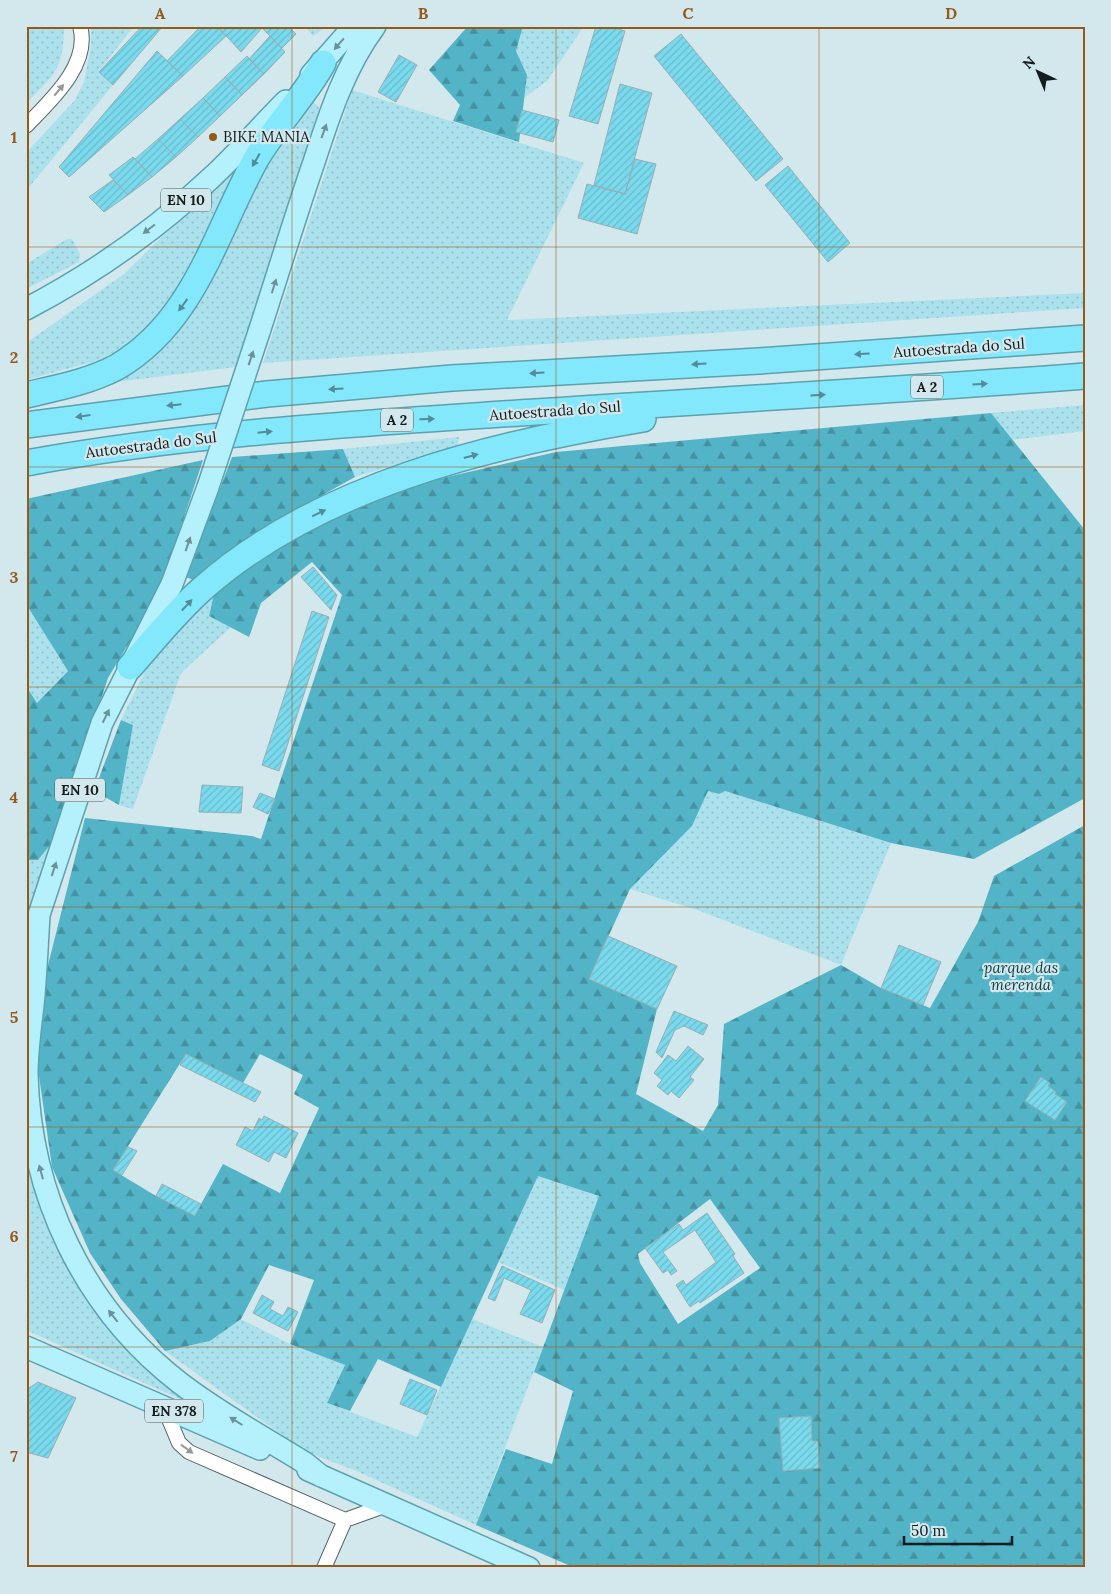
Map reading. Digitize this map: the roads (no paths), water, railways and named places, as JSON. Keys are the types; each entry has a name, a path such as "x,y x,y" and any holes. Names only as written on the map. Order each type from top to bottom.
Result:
{"highway":[{"path":"26,395 98,375 116,367 157,337 188,298 257,159 310,86 323,63"},
{"name":"Autoestrada do Sul","path":"26,425 149,407 268,394 452,378 759,361 1085,338"},
{"name":"Autoestrada do Sul","path":"26,463 152,445 390,420 770,398 1085,376"},
{"path":"26,400 98,398 149,407"},
{"path":"130,667 200,590 230,567 301,522 347,500 431,467 511,445 588,428 770,398"}],"main road":[{"name":"EN 10","path":"26,309 100,264 186,201 253,136 323,63 354,26"},
{"name":"EN 10","path":"26,956 102,723 172,584 208,487 302,195 336,100 350,65 375,26"},
{"path":"39,916 29,1039 29,1104 32,1135 39,1166 60,1229 89,1283 124,1331 141,1349 199,1396 304,1463 321,1476"},
{"name":"EN 378","path":"26,1347 529,1568"}],"street":[{"path":"26,126 65,82 80,56 80,26"},
{"path":"164,1407 179,1443 189,1452 345,1520 387,1505"},
{"path":"324,1568 345,1520"}],"waterway":[{"path":"26,1566 30,1568"}],"place":[{"name":"BIKE MANIA","path":"213,137"}],"park label":[{"name":"parque das merenda","path":"1021,976"}]}
